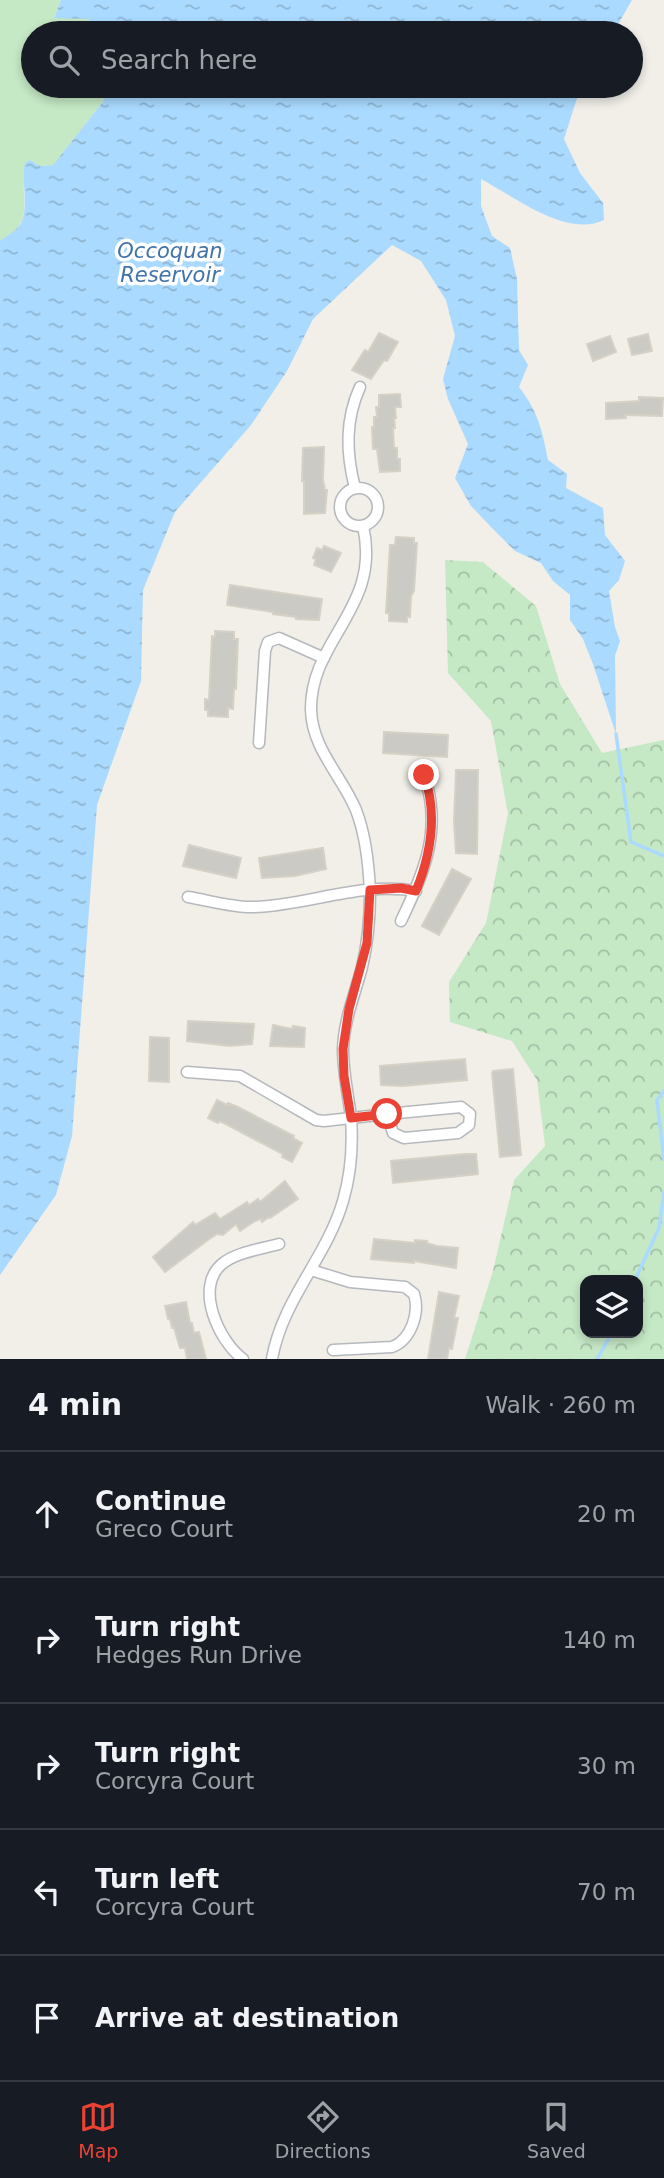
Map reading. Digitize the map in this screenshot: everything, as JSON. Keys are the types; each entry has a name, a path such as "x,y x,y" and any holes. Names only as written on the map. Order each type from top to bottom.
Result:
{"street":[{"path":"355,488 350,470 348,431 351,412 360,387"},
{"path":"355,488 369,490 378,500 378,512 373,520 363,526 349,524 340,513 341,500 355,488"},
{"path":"272,1359 277,1336 288,1310 330,1237 349,1176 351,1118 344,1076 343,1049 349,1009 367,943 370,890 356,811 320,748 311,708 324,658 345,623 363,580 367,553 363,526"},
{"path":"259,743 264,651 268,642 279,638 324,658"},
{"path":"401,921 427,860 432,828 431,801 424,775"},
{"path":"188,897 253,907 370,890 401,888 416,891"},
{"path":"187,1072 240,1076 316,1120 461,1107 470,1114 471,1119 464,1130 457,1133 404,1138 393,1133 387,1114"},
{"path":"243,1359 228,1345 219,1327 209,1292 211,1280 215,1271 229,1259 279,1244"},
{"path":"311,1270 349,1282 405,1287 414,1294 416,1300 409,1334 400,1344 392,1347 333,1350"}],"green space":[{"path":"0,0 61,0 54,17 90,21 21,21 21,98 104,98 53,165 40,166 30,160 24,178 22,220 16,229 0,241"},
{"path":"445,560 483,562 536,606 560,684 602,753 664,740 664,1359 465,1359 493,1271 514,1180 545,1146 537,1080 512,1041 450,1022 449,982 486,923 508,814 491,721 448,673"}],"water":[{"path":"61,0 632,0 620,21 90,21 54,18"},
{"name":"Occoquan Reservoir","path":"104,98 578,98 564,139 580,173 603,203 604,220 574,224 557,220 481,179 481,206 492,236 510,248 517,279 519,350 528,365 519,387 538,421 548,460 567,474 566,488 603,508 605,535 625,561 619,580 609,591 620,641 615,656 616,734 583,639 570,620 570,595 553,581 541,563 515,551 493,529 471,506 455,478 468,444 448,399 443,379 455,336 446,300 421,261 392,245 313,319 287,371 251,425 175,512 143,590 141,681 97,805 72,1136 56,1195 0,1275 0,241 17,228 22,220 25,205 25,163 30,160 40,166 53,165"}],"building":[{"path":"379,333 398,342 387,361 384,360 371,379 352,370 365,350 368,352"},
{"path":"648,334 652,351 632,355 628,339"},
{"path":"610,336 616,352 593,361 587,344"},
{"path":"400,394 401,407 395,407 393,428 394,448 397,448 397,459 400,459 400,471 380,472 377,449 373,449 372,427 374,417 377,417 379,395"},
{"path":"639,397 663,398 662,416 625,415 626,418 606,419 606,403 639,401"},
{"path":"324,447 323,480 327,490 325,513 304,514 303,448"},
{"path":"396,537 414,538 414,543 417,543 414,591 407,622 389,621 389,613 386,613 390,545 395,545"},
{"path":"324,546 341,553 331,572 314,565 316,559 313,558 317,548 322,550"},
{"path":"230,585 322,599 319,620 296,619 273,612 227,605"},
{"path":"215,631 234,632 234,639 238,639 236,689 233,709 228,708 228,717 208,716 208,710 205,710 205,699 209,700 212,636 215,637"},
{"path":"384,732 448,735 447,757 383,753"},
{"path":"456,770 478,770 477,854 456,853"},
{"path":"189,845 241,858 236,878 183,866"},
{"path":"323,848 326,869 295,876 262,878 259,858"},
{"path":"452,869 471,879 439,935 422,926"},
{"path":"188,1021 254,1024 252,1044 230,1046 187,1041"},
{"path":"273,1025 292,1029 293,1026 305,1028 304,1047 270,1046"},
{"path":"150,1037 169,1038 169,1082 149,1081"},
{"path":"465,1059 467,1080 403,1086 381,1085 380,1066"},
{"path":"513,1069 521,1155 500,1157 492,1073"},
{"path":"217,1100 238,1107 294,1136 293,1138 302,1143 292,1162 282,1157 283,1154 220,1121 218,1123 208,1118"},
{"path":"476,1154 478,1174 393,1183 391,1161"},
{"path":"285,1181 298,1199 270,1218 262,1222 261,1219 255,1221 240,1231 236,1224 223,1235 217,1234 208,1240 165,1272 153,1257 193,1222 195,1225 215,1213 220,1219 247,1202 249,1205 258,1199 260,1202"},
{"path":"374,1239 415,1243 415,1240 427,1241 437,1246 458,1248 456,1268 414,1261 371,1259"},
{"path":"439,1292 459,1296 454,1318 458,1318 452,1349 449,1348 447,1359 428,1359"},
{"path":"186,1302 190,1323 194,1333 199,1332 206,1359 187,1359 185,1348 180,1348 174,1328 168,1319 165,1306"}],"waterway":[{"path":"616,734 631,842 664,856"},
{"path":"664,1091 657,1100 664,1159"},
{"path":"637,1275 659,1228 664,1192"},
{"path":"597,1359 609,1338"}],"route":[{"path":"387,1114 351,1118 344,1076 345,1027 367,943 370,890 401,888 416,891 425,869 432,828 431,801 424,775"}]}
